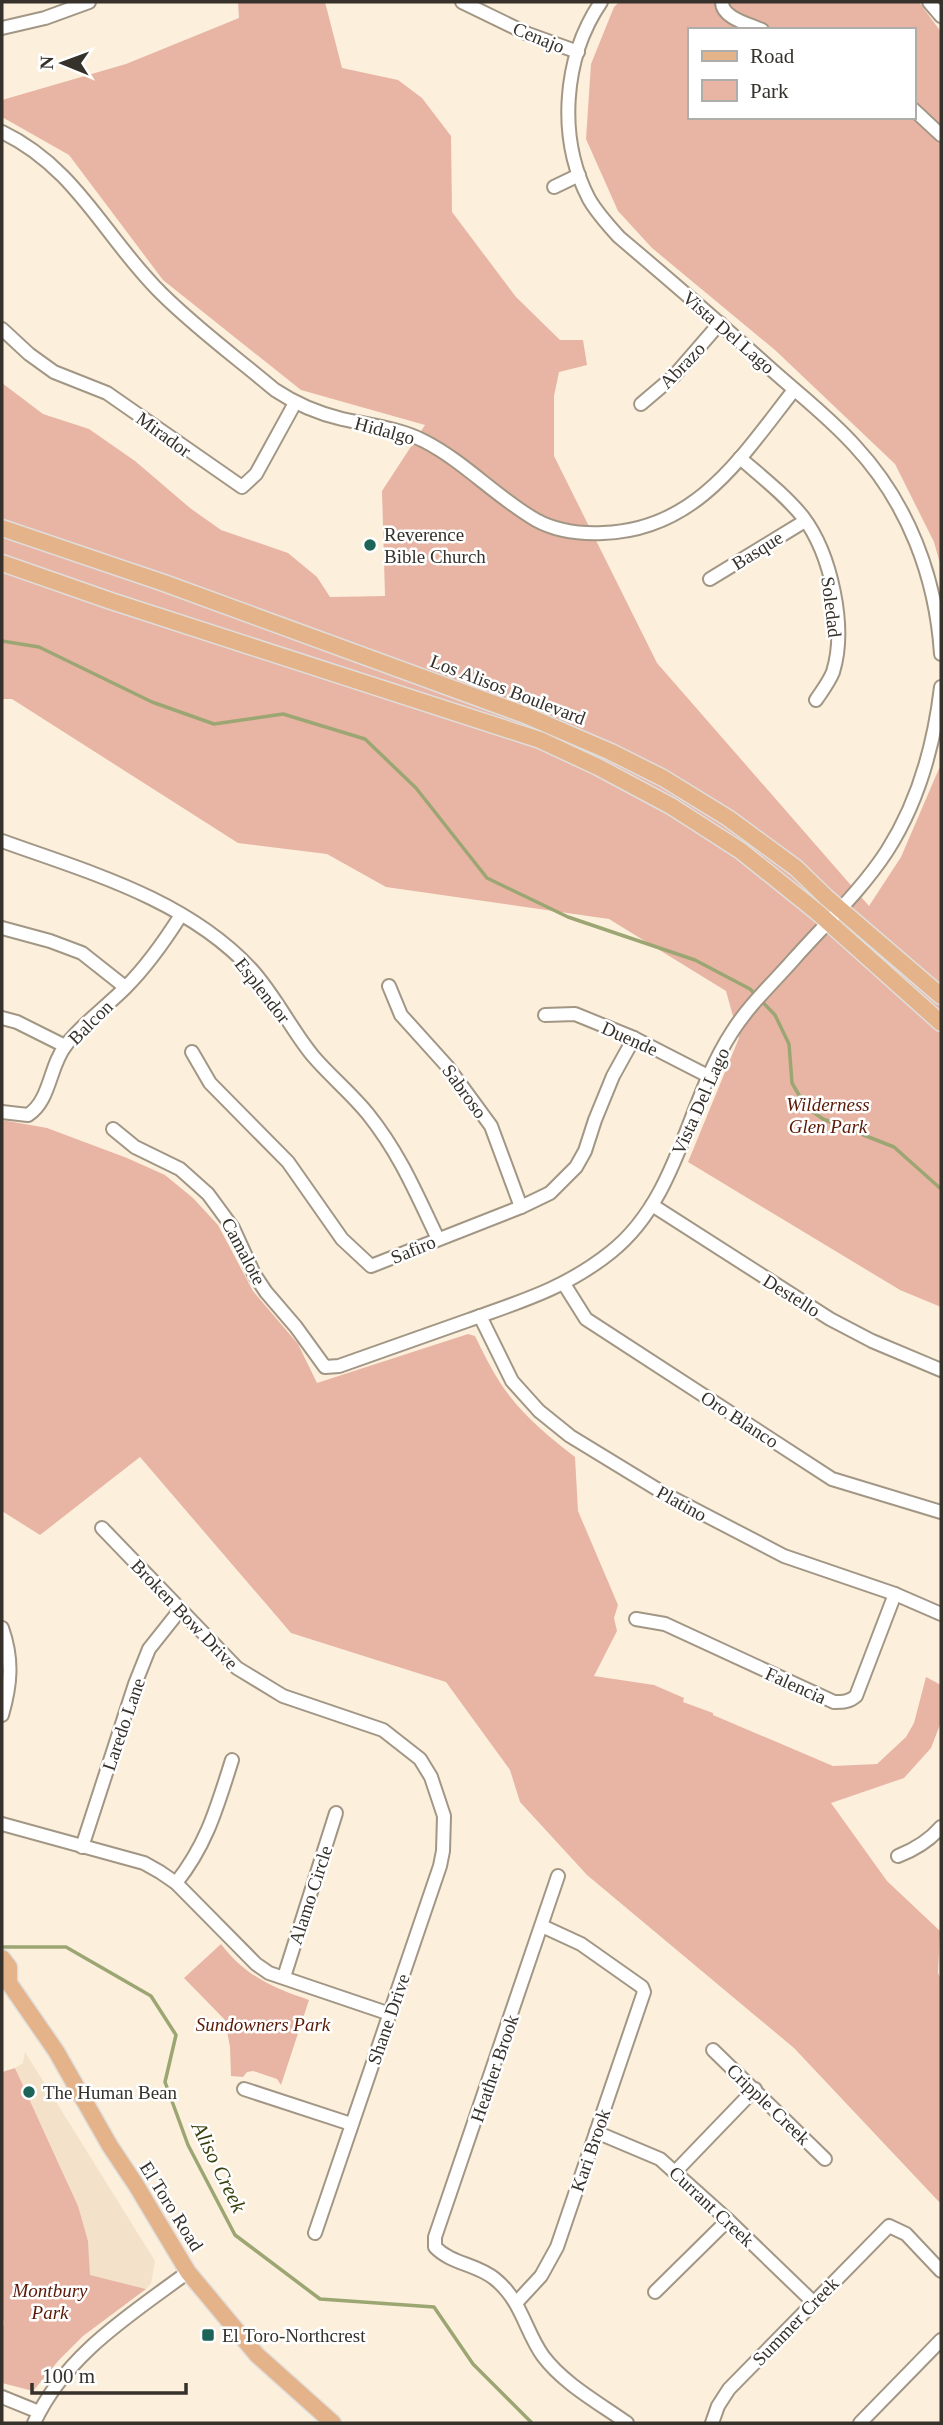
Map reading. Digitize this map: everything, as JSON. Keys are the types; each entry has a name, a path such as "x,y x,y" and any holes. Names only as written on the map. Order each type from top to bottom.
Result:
{"main road":[{"name":"Los Alisos Boulevard","path":"2,528 164,583 564,730 663,778 728,818 796,868 941,996"},
{"name":"Los Alisos Boulevard","path":"2,563 372,687 540,740 598,767 671,806 741,851 827,922 941,1023"},
{"name":"El Toro Road","path":"5,1973 56,2051 110,2146 188,2272 257,2355 333,2423"}],"street":[{"path":"2,28 45,18 89,2"},
{"name":"Cenajo","path":"462,2 528,34 578,52"},
{"name":"Vista Del Lago","path":"601,2 587,25 578,52 572,73 567,119 569,140 588,198 601,218 619,237 720,323 855,445 873,467 901,512 925,564 941,654"},
{"path":"722,2 726,13 758,28"},
{"path":"929,2 941,16"},
{"path":"915,112 941,135"},
{"name":"Hidalgo","path":"2,132 18,139 63,174 161,293 275,390 295,403 327,415 422,439 452,457 512,504 538,520 578,532 616,533 667,519 709,492 794,390"},
{"path":"554,187 579,175"},
{"name":"Abrazo","path":"641,404 674,376 720,323"},
{"name":"Mirador","path":"2,329 54,372 107,393 242,487 256,474 295,403"},
{"name":"Soledad","path":"740,458 789,500 805,521 831,578 837,620 836,656 832,675 816,700"},
{"name":"Basque","path":"710,579 805,521"},
{"name":"Vista Del Lago","path":"325,1367 339,1366 564,1284 613,1250 634,1230 652,1205 669,1172 732,1032 886,852 917,794 932,745 941,687"},
{"name":"Esplendor","path":"2,841 98,874 181,915 225,944 253,970 313,1056 367,1113 401,1161 438,1239"},
{"name":"Balcon","path":"2,1112 28,1115 40,1108 50,1077 65,1046 156,953 181,915"},
{"path":"2,928 82,953 125,987"},
{"name":"Sabroso","path":"389,986 401,1015 447,1066 491,1126 522,1207"},
{"name":"Duende","path":"545,1015 575,1014 634,1038 710,1077"},
{"path":"2,1018 17,1021 65,1046"},
{"name":"Safiro","path":"192,1052 210,1083 288,1162 342,1238 371,1266 550,1194 576,1167 585,1151 613,1076 634,1038"},
{"name":"Camalote","path":"113,1129 135,1147 180,1169 208,1194 233,1228 254,1274 266,1292 325,1367"},
{"name":"Destello","path":"652,1205 830,1319 872,1341 941,1370"},
{"name":"Oro Blanco","path":"564,1284 586,1319 832,1479 941,1513"},
{"name":"Platino","path":"480,1316 512,1381 539,1411 570,1436 665,1494 784,1556 895,1594 941,1614"},
{"name":"Broken Bow Drive","path":"102,1528 237,1668 283,1696 374,1726 403,1744 420,1759 432,1777 441,1802"},
{"name":"Falencia","path":"636,1619 665,1624 834,1702 842,1702 856,1696 895,1594"},
{"name":"Laredo Lane","path":"82,1847 149,1650 180,1610"},
{"path":"2,1628 11,1669 9,1691 2,1715"},
{"path":"176,1883 194,1861 207,1836 232,1760"},
{"name":"Shane Drive","path":"315,2233 442,1858 445,1830 441,1802"},
{"name":"Alamo Circle","path":"284,1977 335,1814"},
{"path":"2,1824 144,1863 176,1883 256,1964 269,1973 390,2014"},
{"path":"898,1856 923,1845 941,1827"},
{"name":"Heather Brook","path":"516,2303 495,2279 478,2268 443,2256 435,2247 435,2237 558,1876"},
{"name":"Kari Brook","path":"516,2303 551,2261 642,1998 642,1987 582,1944 542,1926"},
{"name":"Cripple Creek","path":"713,2050 825,2158"},
{"path":"244,2089 351,2124"},
{"path":"676,2171 755,2089"},
{"name":"Currant Creek","path":"596,2132 645,2151 676,2171 813,2302"},
{"path":"655,2292 728,2220"},
{"name":"Summer Creek","path":"712,2423 718,2406 729,2389 889,2226 906,2234 941,2271"},
{"path":"2,2397 37,2418 60,2378 75,2361 188,2272"},
{"path":"516,2303 542,2356 554,2369 627,2423"},
{"path":"860,2423 941,2340"}],"shaded area":[{"path":"25,2052 155,2261 151,2283 146,2289 89,2275 88,2241 66,2179 15,2068 23,2063"}],"green space":[{"name":"Wilderness Glen Park","path":"238,2 325,2 342,68 398,80 422,98 451,136 452,212 516,297 560,340 583,340 587,365 559,372 554,396 554,456 657,663 869,906 901,857 941,764 941,1307 900,1290 688,1162 739,1038 726,991 609,919 386,887 327,854 238,843 12,699 2,699 2,383 43,414 89,429 135,461 190,508 221,530 288,553 317,577 330,597 385,596 382,491 425,425 301,390 163,280 69,155 2,117 2,100 126,64 239,18"},
{"path":"619,2 919,2 941,32 941,567 934,542 895,464 775,350 652,248 618,211 586,139 591,64 614,7"},
{"path":"2,1120 47,1128 127,1158 165,1175 193,1198 218,1225 253,1291 298,1344 317,1383 468,1334 475,1336 497,1378 517,1405 575,1457 578,1511 618,1605 614,1618 617,1631 594,1676 654,1685 684,1698 683,1702 833,1766 877,1764 906,1737 914,1723 926,1677 941,1685 941,1722 931,1748 904,1778 831,1803 887,1881 940,1931 938,1973 941,1980 941,2204 794,2048 587,1875 520,1802 510,1770 446,1682 291,1633 140,1457 40,1535 2,1511"},
{"name":"Sundowners Park","path":"221,1944 239,1964 260,1979 309,2000 281,2085 277,2079 253,2071 247,2072 243,2077 231,2076 225,2020 184,1978"},
{"name":"Montbury Park","path":"15,2068 78,2206 88,2241 90,2275 146,2289 83,2336 33,2391 2,2383 2,2072"}],"waterway":[{"path":"2,641 39,647 152,702 214,724 283,714 365,739 416,788 487,878 568,917 695,960 750,989 775,1015 789,1044 792,1083 806,1107 823,1119 894,1147 941,1189"},
{"name":"Aliso Creek","path":"2,1947 66,1947 151,1996 176,2035 165,2082 188,2145 235,2235 320,2299 434,2307 473,2364 532,2423"}],"place":[{"name":"Reverence Bible Church","path":"370,545"},
{"name":"The Human Bean","path":"29,2092"},
{"name":"El Toro-Northcrest","path":"208,2335"}]}
